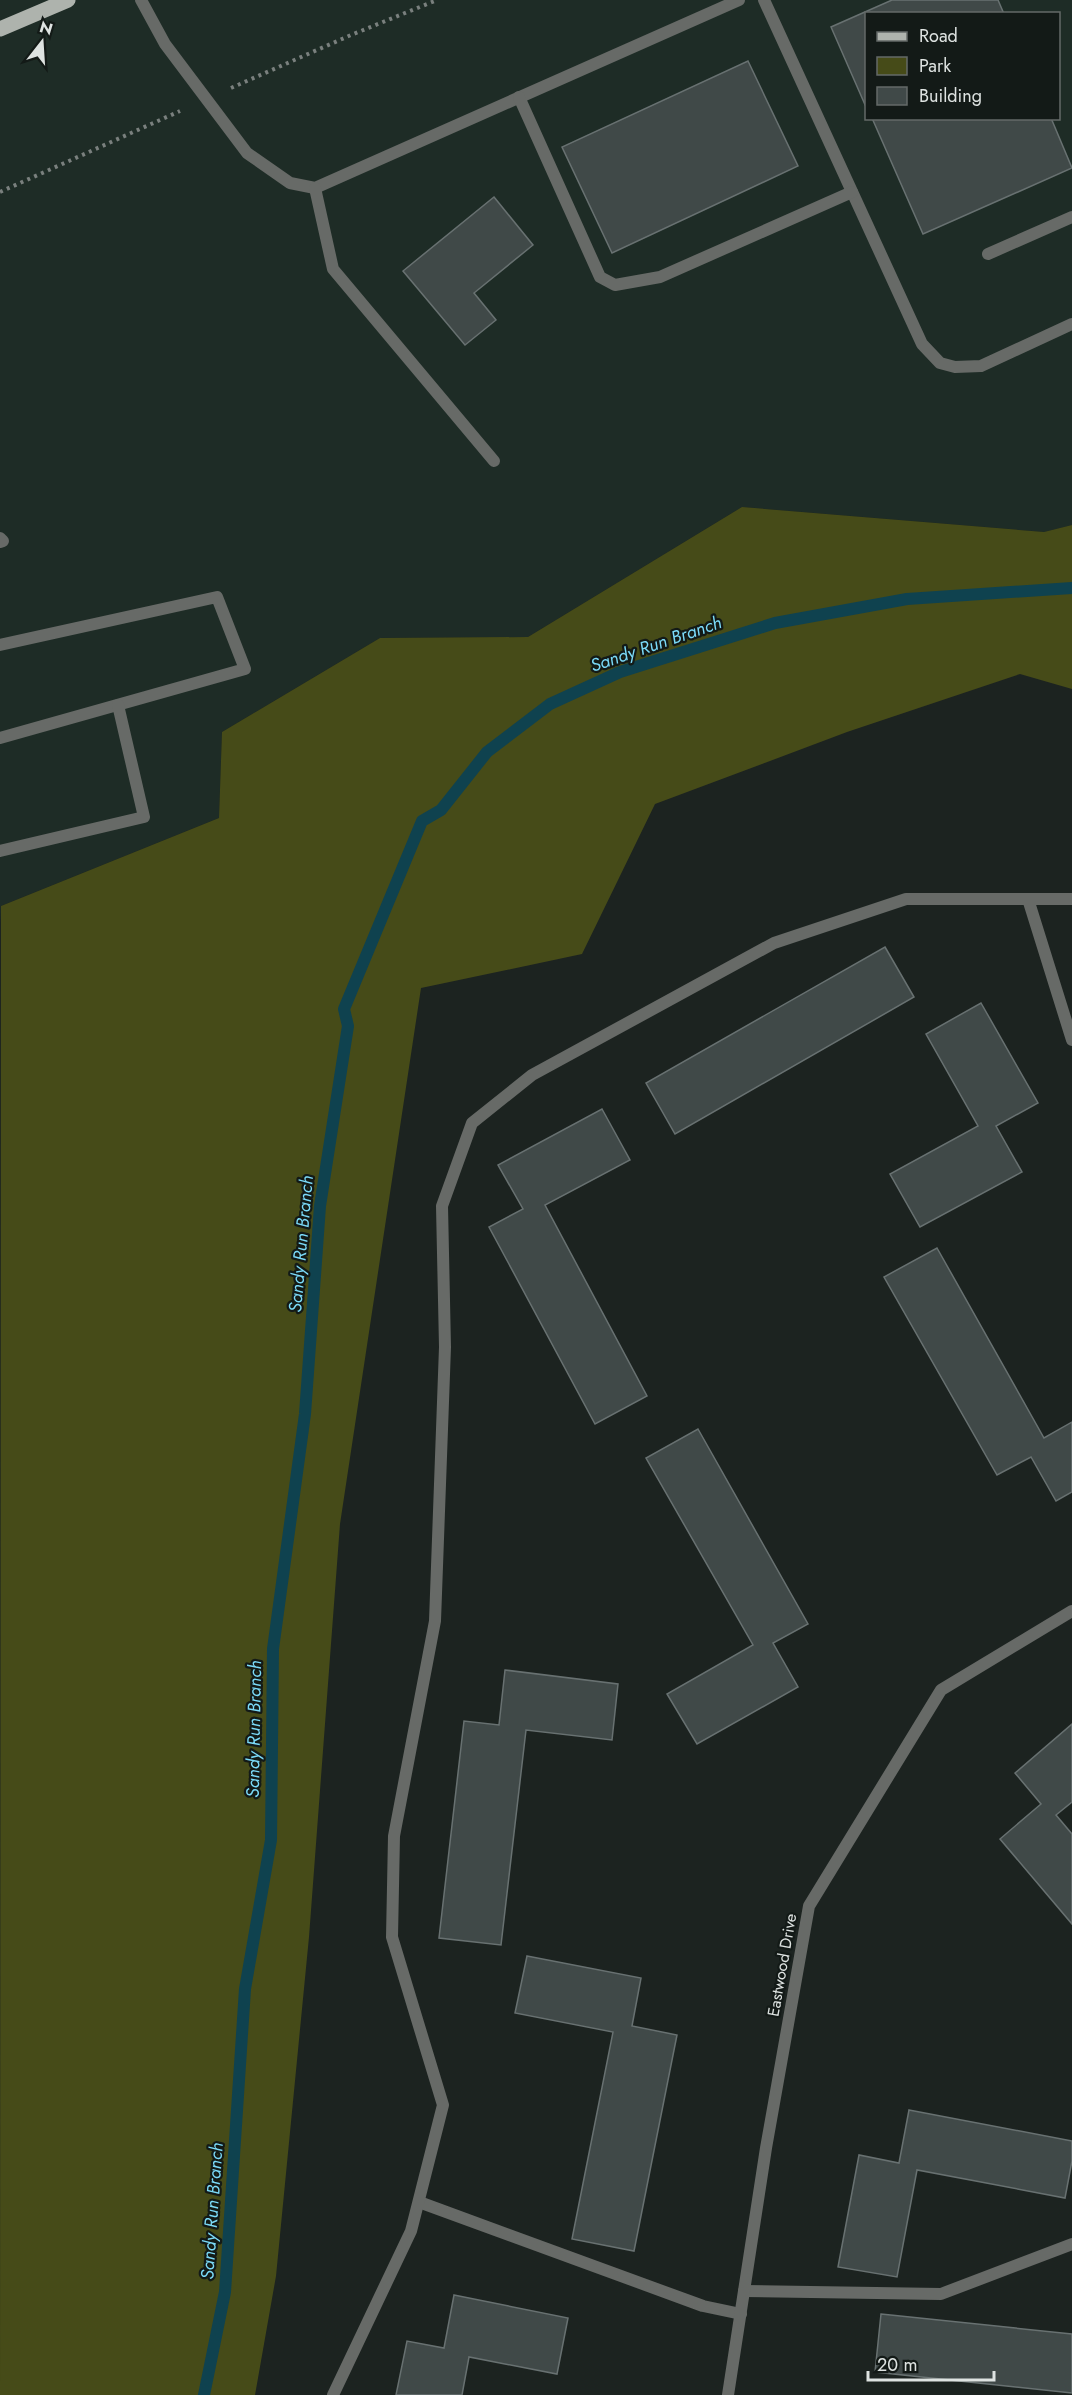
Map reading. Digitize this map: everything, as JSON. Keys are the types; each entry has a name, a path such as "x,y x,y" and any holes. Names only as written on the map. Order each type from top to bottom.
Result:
{"main road":[{"path":"0,29 68,0"}],"street":[{"path":"141,0 165,44 247,153 290,183 315,188 739,0"},
{"path":"764,0 922,344 940,363 955,367 981,366 1072,324"},
{"path":"519,97 600,277 615,285 660,277 852,192"},
{"path":"315,188 333,269 495,461"},
{"path":"988,254 1072,217"},
{"path":"0,645 217,597 245,669 0,738"},
{"path":"0,851 144,817 118,705"},
{"path":"333,2395 411,2231 443,2105 392,1937 394,1836 435,1621 445,1347 442,1206 471,1123 532,1075 774,943 906,899 1072,898"},
{"path":"1029,899 1072,1040"},
{"name":"Eastwood Drive","path":"728,2395 766,2148 809,1906 941,1690 1072,1611"},
{"path":"419,2202 703,2306 741,2314"},
{"path":"744,2291 942,2294 1072,2244"}],"shaded area":[{"path":"0,0 1072,0 1072,525 1044,532 742,507 528,637 380,638 222,732 219,818 1,906 0,925"}],"green space":[{"path":"742,507 1044,532 1072,525 1072,689 1020,674 847,732 655,804 582,954 421,988 340,1524 309,1937 276,2276 255,2395 0,2395 1,906 219,818 222,732 380,638 528,637"}],"building":[{"path":"892,0 998,0 1003,12 865,12 865,105 831,27"},
{"path":"748,61 798,166 612,253 562,147"},
{"path":"873,120 1052,120 1072,168 923,234"},
{"path":"494,197 533,245 474,293 496,320 465,345 403,271"},
{"path":"885,947 914,997 675,1134 646,1083"},
{"path":"981,1003 1038,1103 996,1126 1022,1172 920,1227 890,1174 978,1126 926,1034"},
{"path":"602,1109 630,1160 545,1205 647,1396 595,1424 489,1227 523,1209 498,1165"},
{"path":"937,1248 1044,1438 1072,1422 1072,1492 1056,1501 1031,1457 997,1475 884,1277"},
{"path":"698,1429 808,1624 773,1643 798,1687 697,1744 667,1694 753,1645 646,1458"},
{"path":"505,1670 618,1684 612,1740 526,1730 501,1945 439,1938 464,1721 499,1725"},
{"path":"1072,1724 1072,1802 1056,1815 1072,1834 1072,1924 1000,1839 1041,1804 1015,1773"},
{"path":"527,1956 641,1978 632,2026 677,2035 634,2251 572,2239 613,2032 515,2013"},
{"path":"909,2110 1072,2141 1072,2161 1065,2198 917,2170 897,2277 838,2267 859,2155 899,2163"},
{"path":"454,2295 568,2318 557,2374 469,2357 462,2395 396,2395 407,2341 444,2348"},
{"path":"881,2314 1072,2334 1072,2393 875,2372"}],"waterway":[{"name":"Sandy Run Branch","path":"204,2395 225,2292 245,1989 271,1840 273,1649 305,1414 320,1206 348,1026 344,1009 422,821 441,810 487,752 550,704 620,672 775,623 907,599 1072,588"}]}
